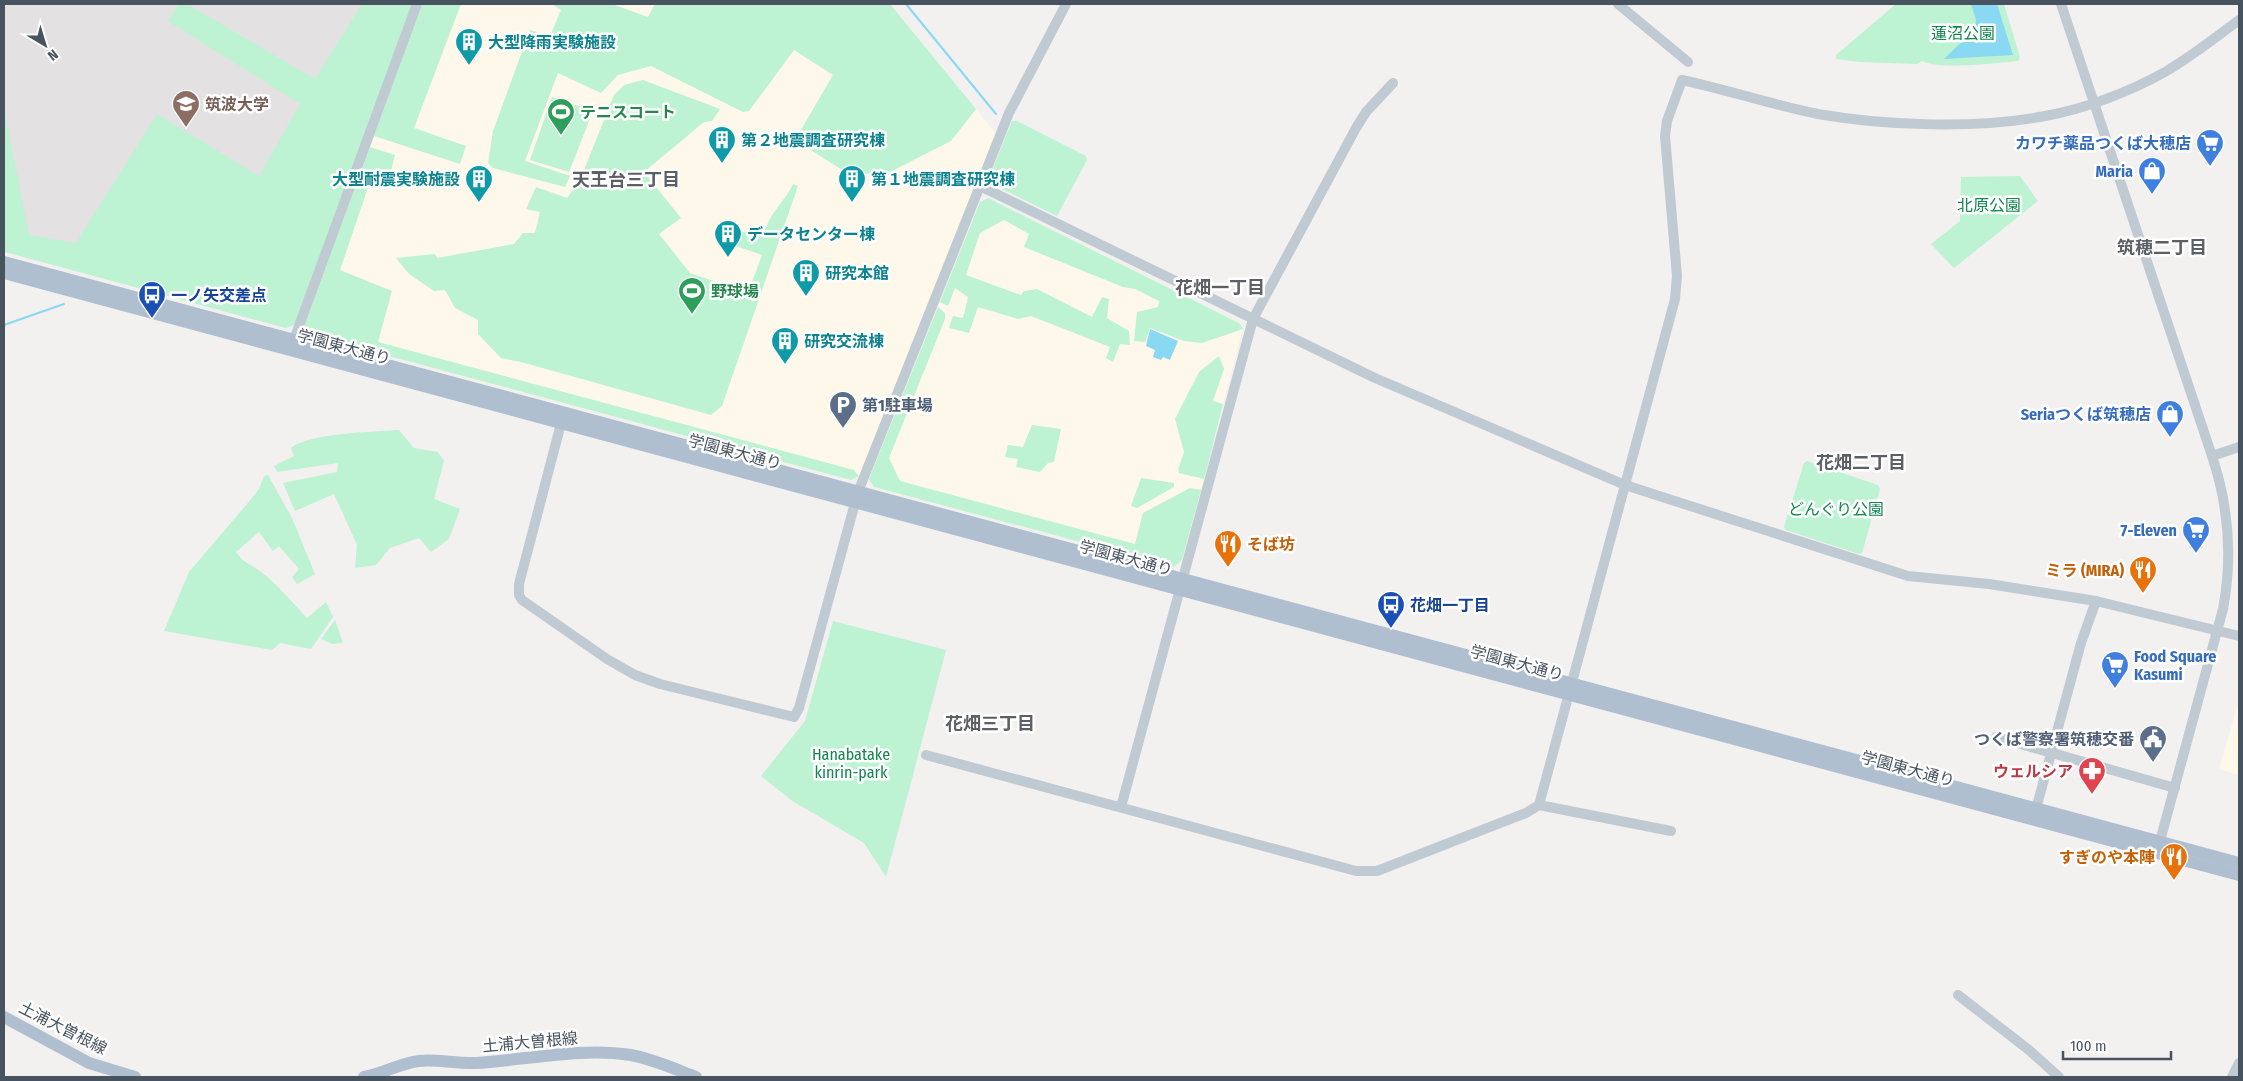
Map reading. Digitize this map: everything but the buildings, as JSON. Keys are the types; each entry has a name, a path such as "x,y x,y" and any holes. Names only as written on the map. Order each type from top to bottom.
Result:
{"main road":[{"name":"学園東大通り","path":"4,262 292,345 1182,585 2157,846 2239,863"},
{"name":"学園東大通り","path":"4,273 215,331 292,345"},
{"name":"学園東大通り","path":"1569,688 2036,809 2157,846 2239,875"},
{"name":"土浦大曽根線","path":"4,1016 89,1063 135,1077"},
{"name":"土浦大曽根線","path":"364,1077 402,1064 419,1061 475,1063 539,1055 582,1054 621,1054 642,1057 696,1077"}],"street":[{"path":"292,345 417,4"},
{"path":"562,417 519,584 519,595 528,606 624,670 642,678 794,717 799,708 856,497 1009,113 1066,4"},
{"path":"1618,4 1688,62"},
{"path":"2061,4 2212,456 2234,530 2227,591 2218,630 2175,788 2157,846"},
{"path":"1539,806 1569,688 1675,299 1676,276 1665,136 1667,120 1682,80 1818,114 1903,122 1952,124 2022,120 2046,116 2135,87 2165,72 2239,20"},
{"path":"1121,807 1253,320 1356,128 1366,112 1393,83"},
{"path":"980,186 1375,378 1625,485 1908,576 2007,586 2096,601 2239,636"},
{"path":"2212,456 2239,447"},
{"path":"2036,809 2081,643 2096,601"},
{"path":"1996,737 2175,788"},
{"path":"926,755 1356,871 1377,871 1501,823 1539,806 1671,831"},
{"path":"1958,995 2029,1050 2059,1077"},
{"path":"2232,1077 2239,1063"}],"shaded area":[{"name":"筑波大学","path":"4,4 413,4 286,328 4,251"},
{"path":"422,4 890,4 994,131 995,137 859,476 851,480 310,335 304,326"},
{"path":"988,198 1239,323 1243,329 1182,560 1174,567 874,487 869,479 980,202"},
{"path":"2239,700 2239,775 2219,769"}],"green space":[{"path":"179,4 187,4 315,79 362,4 413,4 296,324 286,328 5,252 4,250 4,109 29,235 76,243 157,114 259,176 300,104 168,21"},
{"path":"422,4 461,4 414,128 466,146 460,164 374,136"},
{"path":"552,4 612,4 648,17 655,4 890,4 976,109 951,141 886,174 847,173 795,140 833,75 794,50 749,111 743,112 651,66 618,75 601,93 558,73 525,161 570,176 565,187 493,168 488,163 493,131 530,30 550,36 561,10"},
{"name":"蓮沼公園","path":"1896,4 2004,4 2020,57 2018,61 1954,65 1930,64 1922,61 1917,64 1860,62 1836,59 1836,55"},
{"path":"643,80 720,109 712,121 704,122 644,172 681,218 659,234 690,273 748,293 762,255 736,246 738,234 751,229 766,228 793,184 798,186 722,406 711,415 501,358 478,334 478,320 455,308 445,290 434,291 409,274 396,258 435,254 437,258 514,244 523,233 535,233 540,212 526,209 536,187 567,198 580,180 614,95 624,85"},
{"name":"テニスコート","path":"552,97 593,111 569,172 530,160"},
{"path":"1012,121 1017,121 1086,156 1087,160 1057,216 994,185 990,176"},
{"path":"370,147 395,155 390,175 374,170 340,270 392,291 378,342 854,470 859,476 851,480 310,335 304,326"},
{"name":"北原公園","path":"2020,176 2038,201 1954,268 1931,244 1960,221 1961,177"},
{"path":"988,198 1239,323 1243,329 1202,343 1184,341 1150,328 1145,342 1134,341 1137,312 1158,307 1159,301 1135,289 1123,287 1024,247 1029,234 1004,220 980,233 966,275 1021,295 1024,291 1037,289 1092,317 1102,297 1109,299 1107,318 1129,331 1130,345 1120,344 1113,362 1106,358 1110,347 1031,316 1018,319 978,307 969,333 949,328 953,316 963,318 968,297 955,288 948,306 940,302 980,202"},
{"path":"938,307 945,313 945,319 889,458 900,481 1135,544 1143,513 1190,488 1201,490 1182,560 1174,567 874,487 869,479"},
{"path":"1219,356 1224,369 1213,401 1223,404 1204,479 1179,473 1178,470 1184,452 1175,419 1199,372"},
{"path":"1032,425 1061,429 1054,462 1048,463 1040,472 1016,467 1018,459 1005,457 1008,445 1023,447"},
{"path":"399,430 414,448 438,452 444,461 434,499 460,509 449,539 431,552 419,538 390,548 376,565 355,568 357,545 334,494 295,511 283,483 337,472 338,463 277,472 274,466 294,456 291,448 312,439 342,434"},
{"name":"どんぐり公園","path":"1807,461 1878,485 1880,489 1862,553 1859,554 1786,530 1784,527 1804,463"},
{"path":"268,475 292,518 315,574 297,584 292,577 299,569 279,546 273,551 259,532 236,552 284,593 307,618 326,602 333,617 311,649 280,643 272,650 164,631 189,572 259,489 264,476"},
{"path":"1141,478 1174,483 1174,487 1137,508 1131,506"},
{"path":"335,620 343,643 332,644 321,639"},
{"name":"Hanabatake kinrin-park","path":"833,621 946,650 886,877 864,843 791,800 761,776 805,721"}],"water":[{"path":"1971,4 1997,4 2013,55 1944,59 1975,29 1976,20"},
{"path":"1150,329 1178,341 1170,360 1163,357 1161,360 1153,357 1155,350 1146,346"}],"waterway":[{"path":"906,4 996,114"},
{"path":"4,325 64,304"}],"place":[{"name":"大型降雨実験施設","path":"469,66"},
{"name":"筑波大学","path":"186,128"},
{"name":"テニスコート","path":"561,136"},
{"name":"第２地震調査研究棟","path":"722,164"},
{"name":"カワチ薬品つくば大穂店","path":"2210,167"},
{"name":"Maria","path":"2152,195"},
{"name":"大型耐震実験施設","path":"479,203"},
{"name":"第１地震調査研究棟","path":"852,203"},
{"name":"データセンター棟","path":"728,258"},
{"name":"研究本館","path":"806,297"},
{"name":"野球場","path":"692,315"},
{"name":"一ノ矢交差点","path":"152,319"},
{"name":"研究交流棟","path":"785,365"},
{"name":"第1駐車場","path":"843,429"},
{"name":"Seriaつくば筑穂店","path":"2170,438"},
{"name":"7-Eleven","path":"2196,554"},
{"name":"そば坊","path":"1228,568"},
{"name":"ミラ (MIRA)","path":"2143,594"},
{"name":"花畑一丁目","path":"1391,629"},
{"name":"Food Square Kasumi","path":"2115,689"},
{"name":"つくば警察署筑穂交番","path":"2153,763"},
{"name":"ウェルシア","path":"2092,795"},
{"name":"すぎのや本陣","path":"2174,881"}],"district":[{"name":"天王台三丁目","path":"626,180"},
{"name":"筑穂二丁目","path":"2162,248"},
{"name":"花畑一丁目","path":"1220,288"},
{"name":"花畑二丁目","path":"1861,463"},
{"name":"花畑三丁目","path":"990,724"}]}
